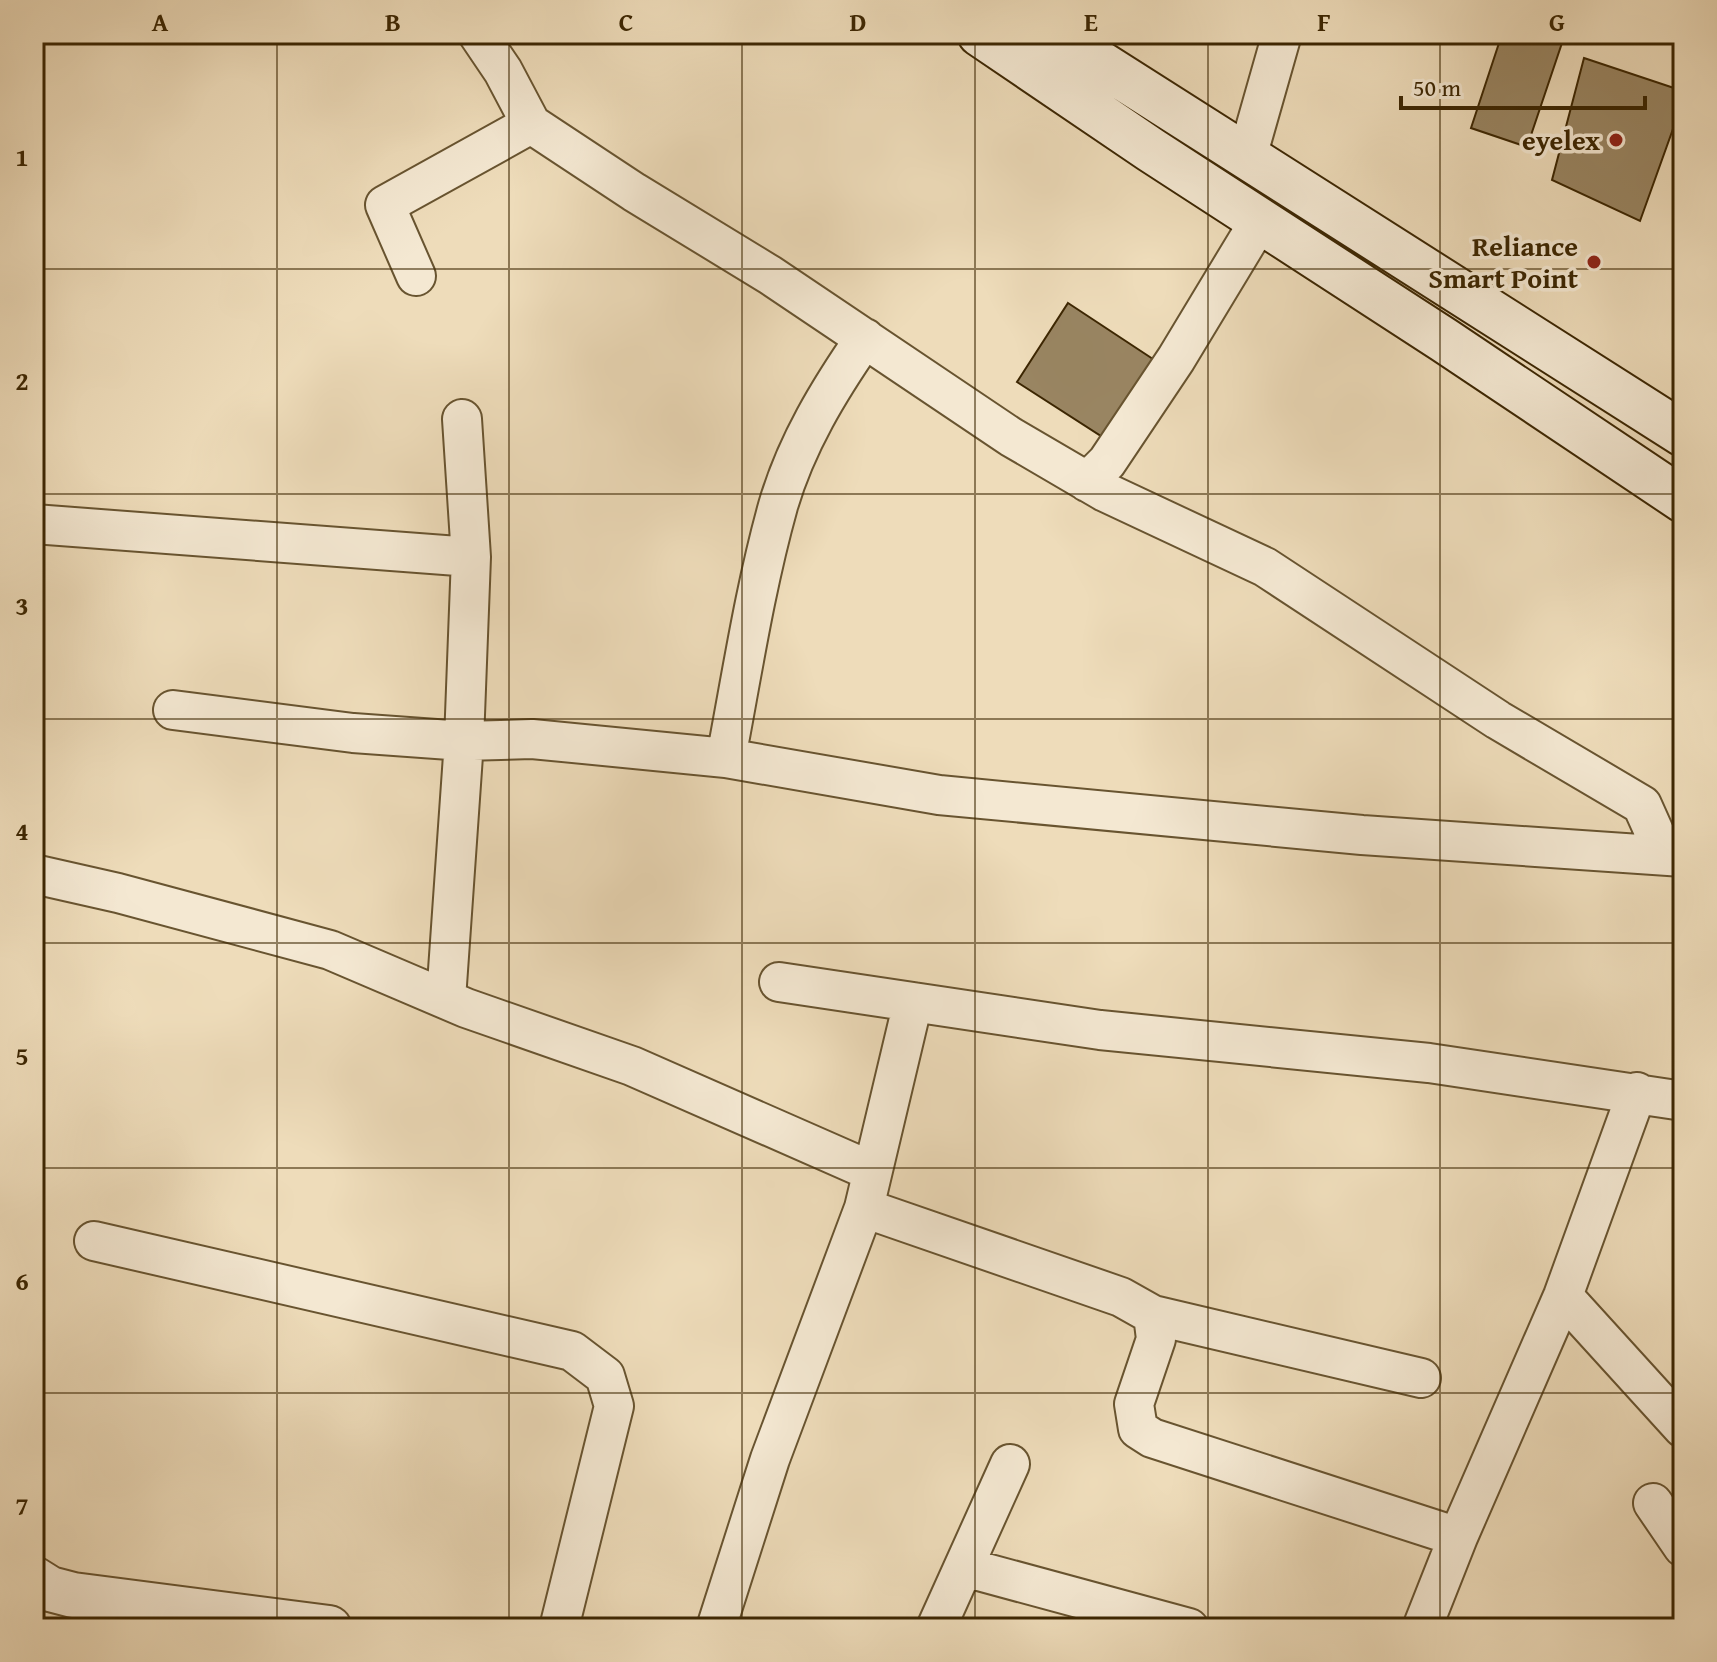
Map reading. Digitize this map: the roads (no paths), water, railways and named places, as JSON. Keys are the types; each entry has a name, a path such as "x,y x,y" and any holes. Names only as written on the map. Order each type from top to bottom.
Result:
{"main road":[{"path":"980,34 1683,500"},
{"path":"1054,34 1683,434"},
{"path":"34,1579 50,1589 73,1595 329,1628"}],"street":[{"path":"478,34 503,71 531,124 634,192 770,275 1011,437 1087,482 1265,567 1485,712 1642,805 1674,855"},
{"path":"1247,157 1282,34"},
{"path":"416,276 385,205 531,124"},
{"path":"1087,482 1107,462 1176,359 1260,220"},
{"path":"726,758 778,505 825,395 865,338"},
{"path":"446,999 464,741 471,557 462,419"},
{"path":"34,524 471,557"},
{"path":"173,710 353,733 464,741 532,739 726,758 939,795 1362,835 1674,855"},
{"path":"34,874 118,893 330,950 446,999 632,1066 871,1171"},
{"path":"779,982 1100,1030 1429,1063 1683,1101"},
{"path":"716,1628 770,1459 864,1208 913,1002"},
{"path":"1422,1628 1458,1537 1563,1296 1637,1092"},
{"path":"864,1208 1121,1297 1153,1315 1421,1378"},
{"path":"94,1241 572,1351 605,1376 614,1406 559,1628"},
{"path":"1563,1296 1683,1428"},
{"path":"1153,1315 1156,1339 1134,1404 1138,1429 1152,1438 1458,1537"},
{"path":"936,1628 1010,1464"},
{"path":"1653,1503 1683,1547"},
{"path":"964,1567 1189,1628"}],"place":[{"name":"eyelex","path":"1616,140"},
{"name":"Reliance Smart Point","path":"1594,262"}]}
